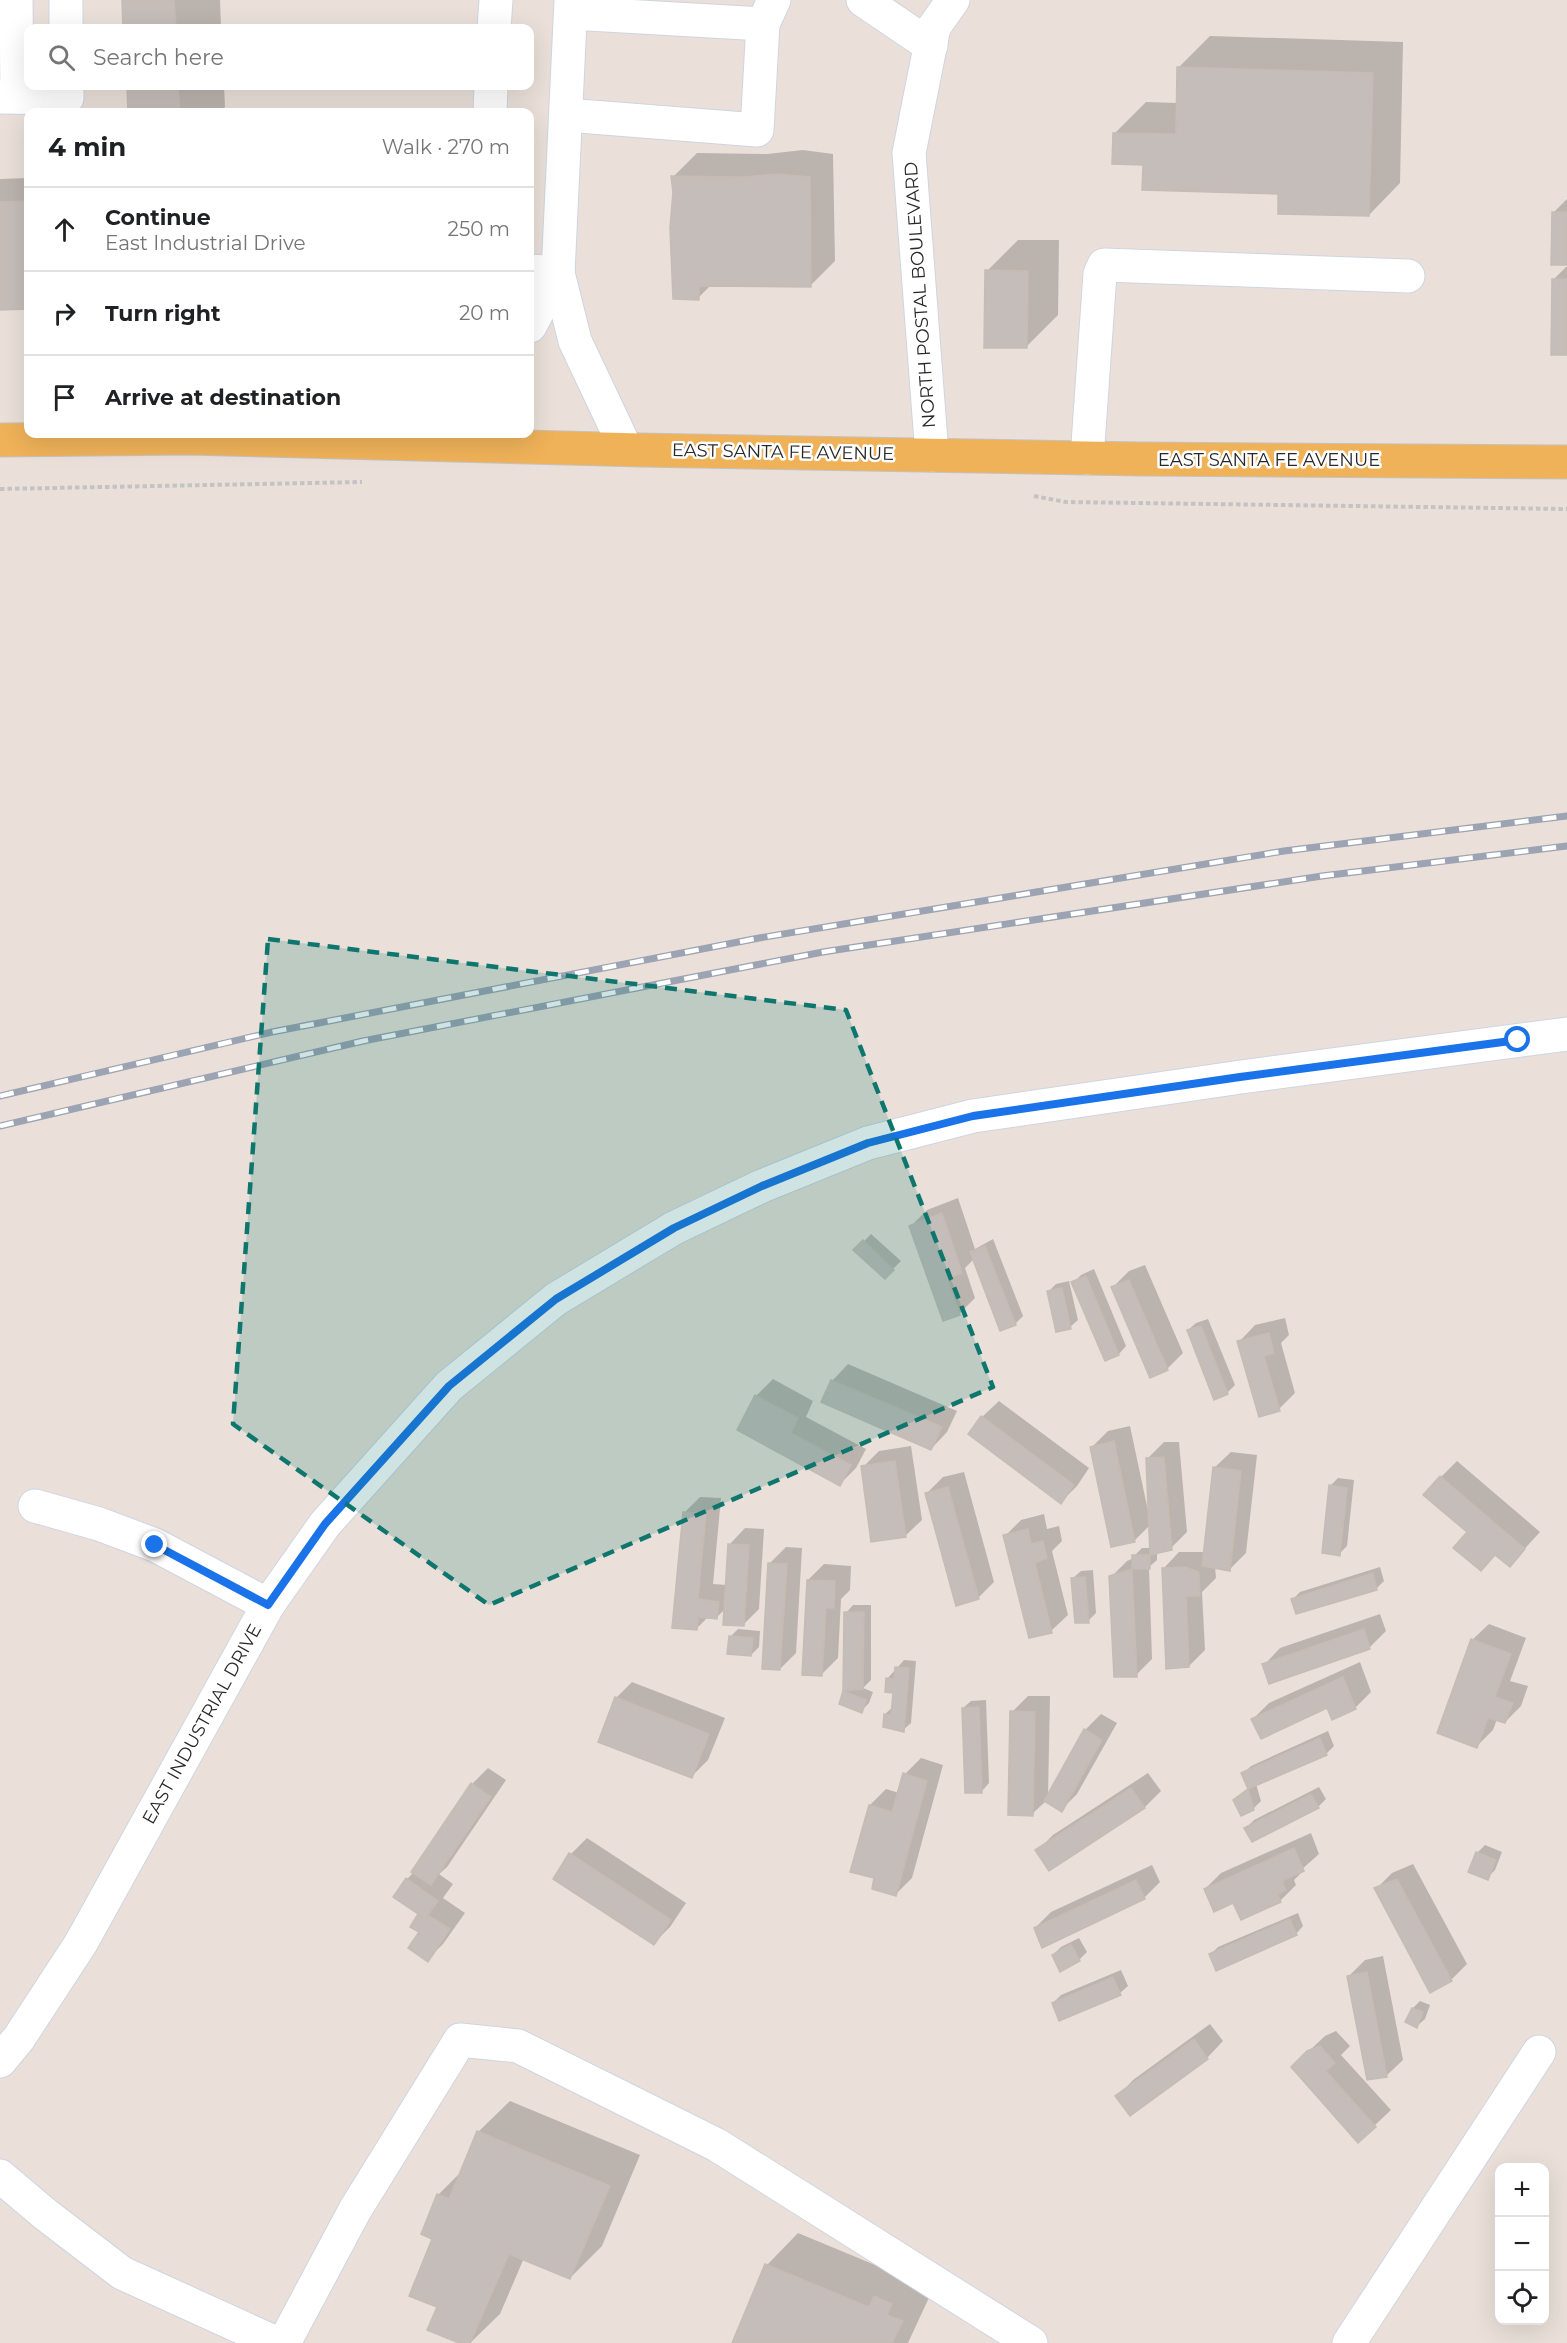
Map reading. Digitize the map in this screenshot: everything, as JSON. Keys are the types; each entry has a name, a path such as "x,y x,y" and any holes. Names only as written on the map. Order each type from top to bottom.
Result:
{"main road":[{"name":"EAST SANTA FE AVENUE","path":"0,440 470,439 626,449 1087,458 1567,462"}],"street":[{"path":"16,0 9,97 67,98 67,90"},
{"path":"66,0 66,24"},
{"path":"494,24 496,0"},
{"path":"863,0 931,46"},
{"name":"NORTH POSTAL BOULEVARD","path":"932,455 909,153 934,27 953,0"},
{"path":"534,311 544,272 566,115 571,7 769,12 757,130 566,115"},
{"path":"490,108 491,90"},
{"path":"1087,458 1100,274 1104,264 1408,276"},
{"path":"544,272 626,449"},
{"name":"EAST INDUSTRIAL DRIVE","path":"0,2061 19,2038 81,1943 268,1605 325,1524 449,1386 556,1299 674,1228 762,1186 868,1143 973,1116 1252,1075 1567,1034"},
{"path":"35,1506 99,1524 155,1545 268,1605"},
{"path":"284,2343 355,2210 460,2040 518,2046 717,2145 1032,2343"},
{"path":"1349,2343 1539,2052"},
{"path":"0,2176 122,2273 276,2343"}],"highlighted area":[{"path":"268,939 846,1010 993,1387 489,1605 233,1424"}],"building":[{"path":"122,0 174,0 176,24 123,24"},
{"path":"1177,67 1373,73 1369,216 1278,214 1278,194 1142,190 1143,165 1112,164 1113,133 1176,134"},
{"path":"127,90 178,90 180,108 128,108"},
{"path":"778,174 810,177 811,287 699,286 699,300 673,299 670,228 673,192 671,176 742,177"},
{"path":"24,201 24,309 0,310 0,202"},
{"path":"1552,212 1567,212 1567,265 1551,265"},
{"path":"985,270 1028,271 1027,348 984,348"},
{"path":"1552,279 1567,279 1567,355 1551,355"},
{"path":"942,1213 962,1273 947,1278 960,1315 943,1321 909,1226"},
{"path":"863,1240 894,1270 885,1279 853,1250"},
{"path":"985,1246 1016,1325 1000,1331 970,1252"},
{"path":"1086,1276 1119,1355 1105,1361 1071,1282"},
{"path":"1129,1280 1168,1370 1150,1378 1111,1287"},
{"path":"1062,1288 1071,1329 1056,1332 1047,1291"},
{"path":"1201,1326 1228,1394 1214,1400 1187,1330"},
{"path":"1269,1333 1274,1353 1264,1356 1280,1411 1259,1417 1237,1341"},
{"path":"831,1380 942,1427 931,1450 821,1402"},
{"path":"755,1395 798,1418 791,1433 851,1465 840,1486 737,1430"},
{"path":"981,1416 1074,1485 1061,1504 968,1434"},
{"path":"1114,1441 1135,1542 1111,1547 1090,1447"},
{"path":"1164,1457 1172,1550 1150,1555 1146,1458"},
{"path":"895,1461 906,1537 871,1542 861,1466"},
{"path":"1213,1467 1241,1471 1230,1571 1202,1566"},
{"path":"1440,1476 1525,1549 1510,1567 1495,1555 1481,1571 1453,1548 1467,1532 1423,1495"},
{"path":"1329,1485 1347,1488 1340,1556 1322,1553"},
{"path":"948,1487 979,1599 956,1606 925,1493"},
{"path":"683,1512 706,1514 698,1599 719,1602 717,1619 698,1617 697,1630 672,1628"},
{"path":"1028,1529 1031,1544 1043,1541 1047,1558 1035,1563 1052,1633 1029,1638 1003,1535"},
{"path":"728,1544 749,1545 744,1626 723,1625"},
{"path":"1132,1555 1150,1555 1150,1569 1132,1569"},
{"path":"768,1563 787,1564 780,1670 762,1669"},
{"path":"1185,1567 1199,1572 1200,1596 1186,1596 1189,1667 1166,1669 1162,1568"},
{"path":"1132,1569 1137,1677 1114,1677 1109,1576"},
{"path":"1373,1573 1377,1590 1296,1614 1291,1599"},
{"path":"1085,1577 1089,1623 1075,1623 1071,1578"},
{"path":"807,1580 835,1581 834,1608 826,1608 822,1676 802,1675"},
{"path":"844,1612 864,1612 863,1689 843,1691"},
{"path":"1364,1629 1370,1649 1269,1684 1262,1664"},
{"path":"729,1636 753,1638 751,1656 727,1654"},
{"path":"1471,1639 1511,1654 1495,1697 1513,1703 1505,1723 1488,1718 1477,1748 1437,1733"},
{"path":"895,1667 909,1668 904,1732 883,1727 884,1714 891,1715 893,1693 885,1692 886,1678 894,1679"},
{"path":"1343,1677 1356,1709 1332,1720 1327,1708 1261,1739 1251,1719"},
{"path":"843,1691 866,1700 862,1713 839,1704"},
{"path":"615,1697 709,1734 692,1778 598,1742"},
{"path":"979,1707 982,1793 965,1793 962,1708"},
{"path":"1010,1711 1035,1712 1033,1816 1008,1815"},
{"path":"1084,1729 1102,1740 1062,1812 1044,1801"},
{"path":"1320,1738 1327,1755 1248,1789 1241,1773"},
{"path":"903,1773 927,1781 896,1896 872,1889 874,1878 850,1872 869,1805 892,1812"},
{"path":"471,1783 491,1797 431,1885 411,1872"},
{"path":"1131,1788 1145,1808 1049,1871 1035,1850"},
{"path":"1248,1789 1254,1810 1241,1816 1233,1800"},
{"path":"1311,1794 1319,1808 1252,1842 1244,1828"},
{"path":"1294,1848 1304,1871 1282,1881 1286,1890 1278,1894 1281,1902 1241,1920 1233,1903 1214,1912 1204,1889"},
{"path":"1476,1852 1496,1860 1488,1880 1468,1872"},
{"path":"569,1853 671,1920 654,1945 553,1879"},
{"path":"406,1878 438,1901 428,1915 450,1929 428,1962 408,1948 419,1932 410,1927 418,1914 393,1897"},
{"path":"1397,1879 1452,1981 1430,1993 1374,1888"},
{"path":"1136,1880 1145,1899 1042,1948 1034,1928"},
{"path":"1290,1919 1297,1935 1216,1971 1209,1954"},
{"path":"1071,1944 1080,1961 1060,1972 1052,1955"},
{"path":"1367,1972 1387,2077 1367,2080 1347,1976"},
{"path":"1113,1977 1121,1995 1059,2021 1052,2003"},
{"path":"1412,2008 1423,2012 1417,2028 1405,2022"},
{"path":"1194,2039 1208,2059 1130,2116 1115,2096"},
{"path":"1320,2046 1335,2063 1326,2071 1376,2127 1358,2143 1291,2067 1307,2051"},
{"path":"477,2131 610,2186 570,2279 509,2254 470,2343 459,2343 427,2330 437,2307 409,2296 432,2239 421,2234 437,2194 449,2199"},
{"path":"765,2264 869,2307 874,2296 892,2304 887,2315 903,2321 892,2343 732,2343"}],"railway":[{"path":"0,1096 272,1032 759,938 1284,851 1567,816"},
{"path":"0,1126 363,1041 823,952 1322,876 1567,846"}],"route":[{"path":"155,1545 268,1605 325,1524 449,1386 556,1299 674,1228 762,1186 868,1143 973,1116 1518,1040"}]}
